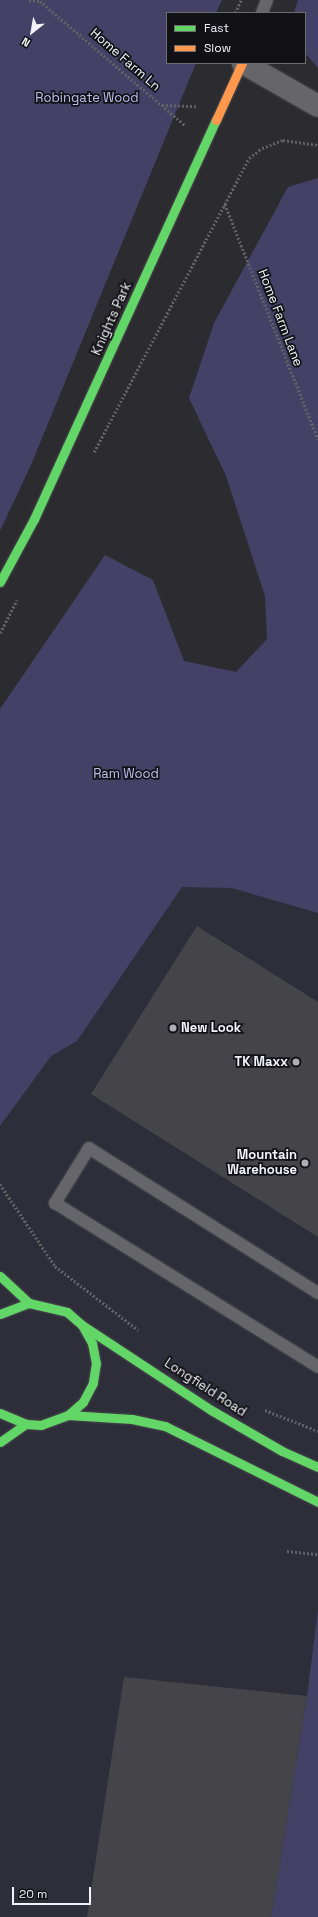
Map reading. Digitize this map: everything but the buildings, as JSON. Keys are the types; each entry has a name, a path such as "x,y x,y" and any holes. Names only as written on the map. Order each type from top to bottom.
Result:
{"street":[{"name":"Knights Park","path":"0,582 34,519 100,377 204,142 242,64"},
{"path":"244,64 318,106"},
{"path":"0,1276 29,1303"},
{"path":"0,1314 29,1303 48,1304 67,1312 82,1325 92,1342 94,1376 83,1402 68,1415"},
{"name":"Longfield Road","path":"82,1325 211,1410 282,1451 318,1467"},
{"path":"0,1413 26,1424 41,1424 68,1415 125,1418 165,1426 318,1502"},
{"path":"0,1442 26,1424"}],"lane":[{"path":"262,12 267,0"},
{"path":"318,1293 88,1148 55,1203 318,1367"}],"path":[{"name":"Home Farm Ln","path":"29,0 40,1 204,142"},
{"path":"236,12 241,0"},
{"path":"162,105 196,106 199,99"},
{"path":"92,457 225,204 241,170 262,148 283,140 318,145"},
{"name":"Home Farm Lane","path":"225,204 318,439"},
{"path":"0,633 18,598"},
{"path":"0,1184 55,1266 143,1334"},
{"path":"262,1409 318,1431"},
{"path":"287,1552 318,1554"}],"shaded area":[{"path":"318,694 318,1917 0,1917 0,977"}],"green space":[{"name":"Robingate Wood","path":"0,0 222,0 216,12 166,12 166,64 196,64 31,465 0,531"},
{"path":"298,0 318,0 318,68 306,54 306,12 294,12"},
{"name":"Ram Wood","path":"318,178 318,913 232,888 182,887 77,1041 51,1056 0,1126 0,709 105,555 153,580 184,661 236,672 267,639 265,596 226,476 189,398 214,323 288,187"},
{"path":"318,1609 318,1917 271,1917 307,1696"}],"traffic: fast":[{"path":"0,582 34,519 216,120"},
{"path":"0,1276 29,1303"},
{"path":"0,1314 29,1303 67,1312 82,1325 92,1343 96,1363 93,1383 83,1402 68,1415 41,1425 26,1424 0,1413"},
{"path":"82,1325 211,1410 282,1451 318,1467"},
{"path":"68,1415 132,1419 165,1426 318,1502"},
{"path":"0,1442 26,1424"}],"traffic: slow":[{"path":"216,120 242,64"}],"place":[{"name":"New Look","path":"173,1028"},
{"name":"TK Maxx","path":"296,1062"},
{"name":"Mountain Warehouse","path":"305,1163"}]}
